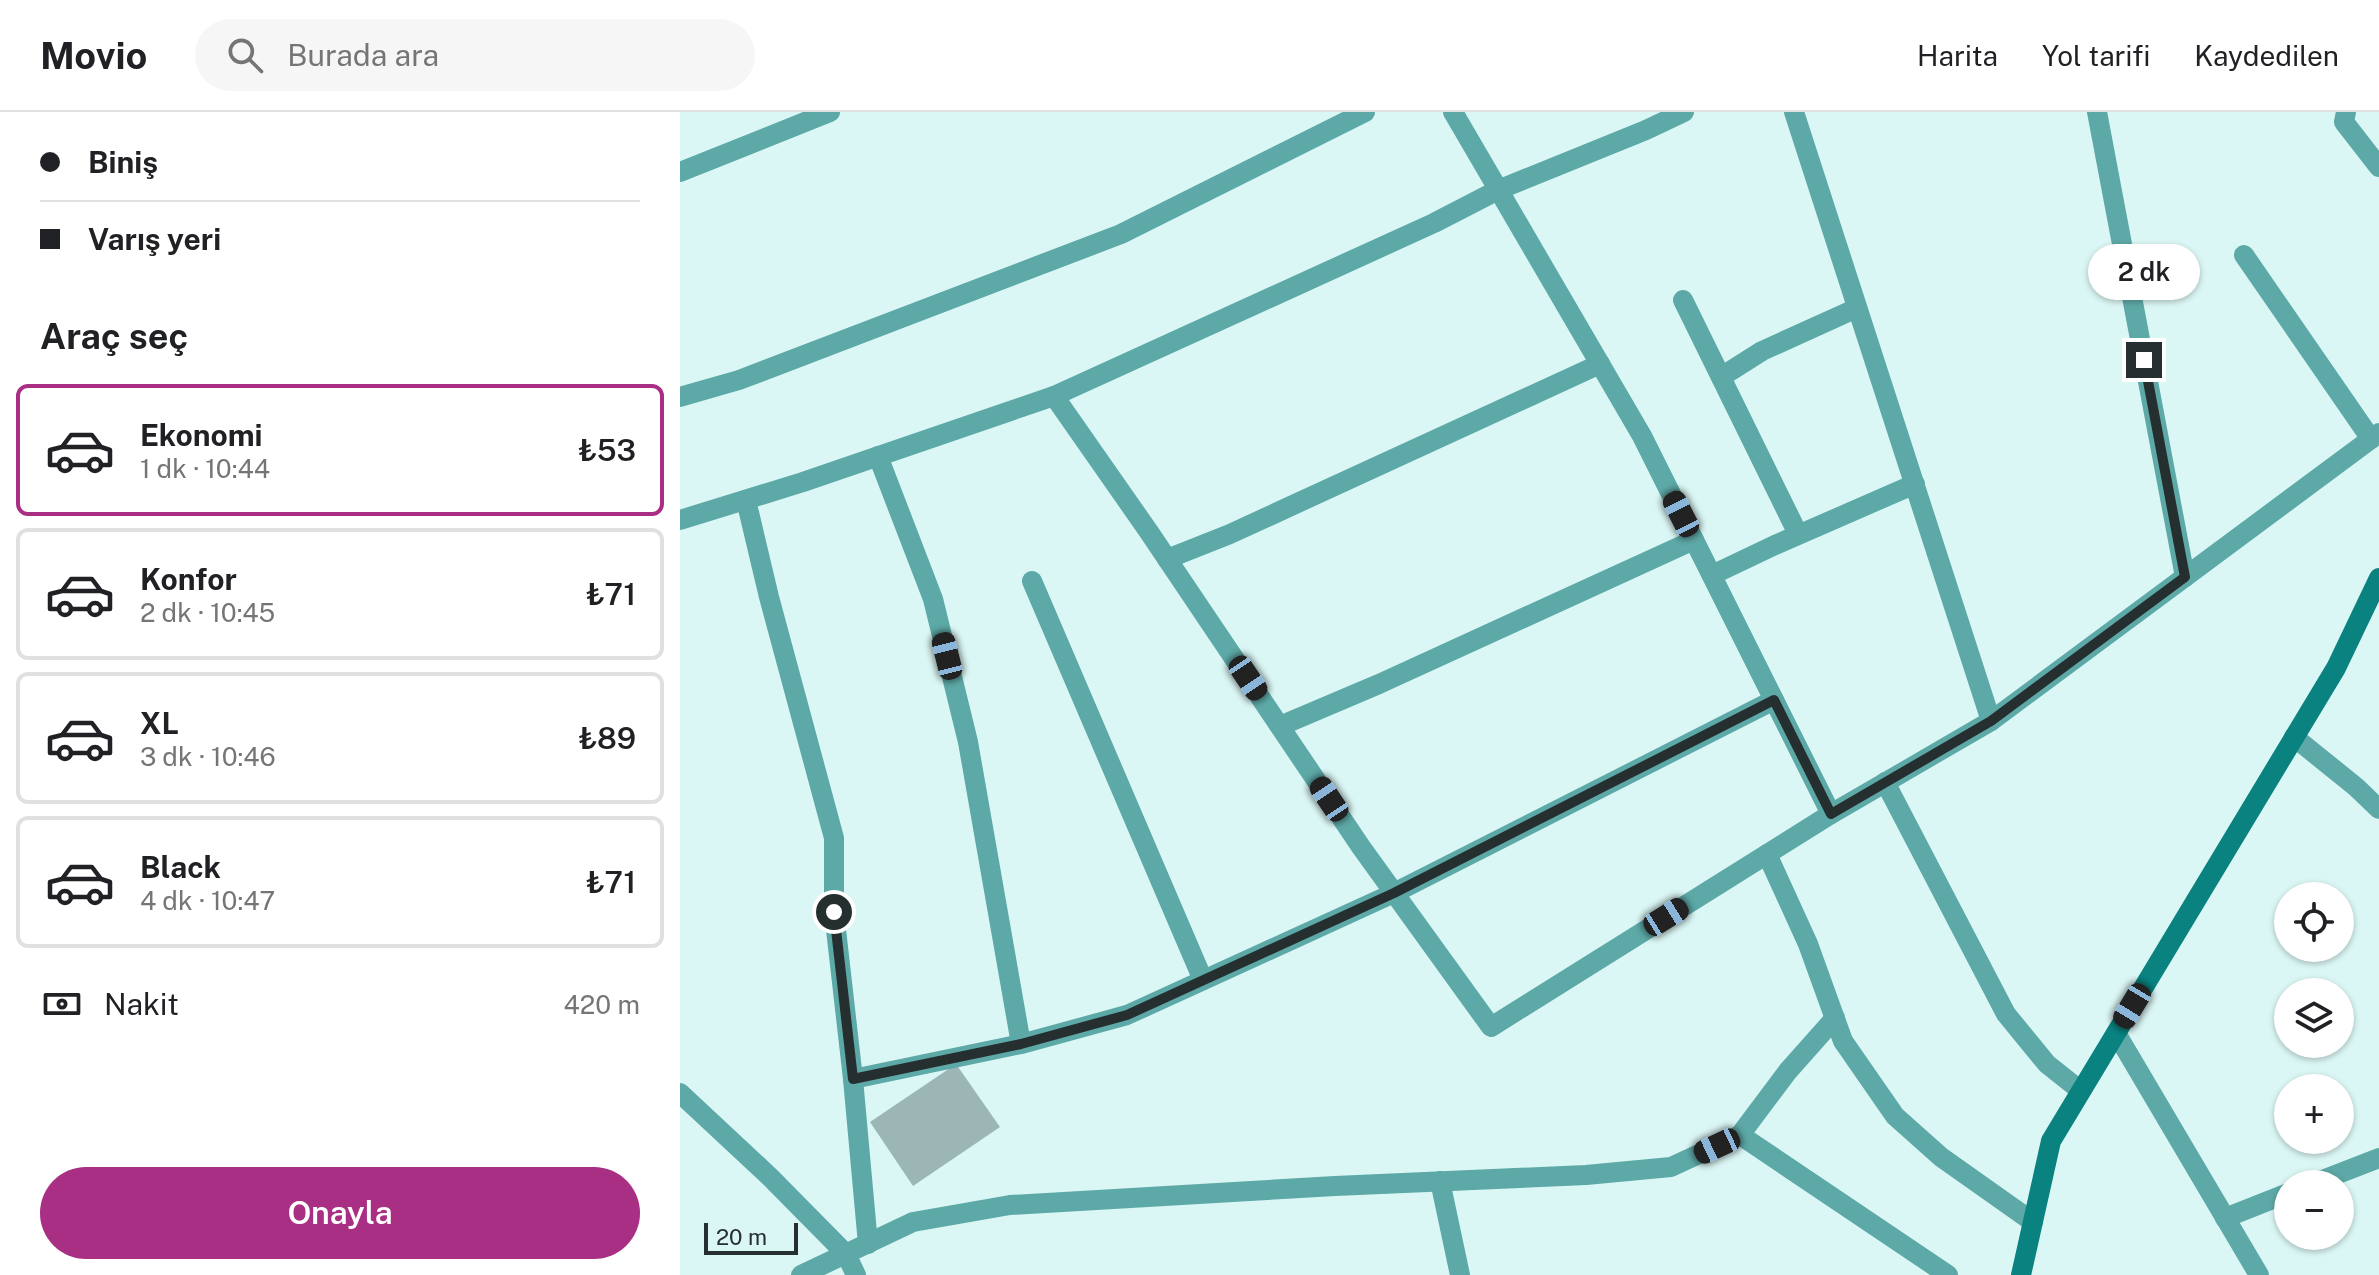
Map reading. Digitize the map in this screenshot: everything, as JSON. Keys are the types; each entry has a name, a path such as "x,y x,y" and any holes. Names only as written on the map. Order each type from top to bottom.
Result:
{"street":[{"path":"680,172 830,112"},
{"path":"680,397 739,380 1121,234 1365,112"},
{"path":"1453,112 1642,436 1831,814"},
{"path":"680,520 1054,396 1434,223 1498,190 1684,112"},
{"path":"1794,112 1991,721"},
{"path":"2097,112 2185,577"},
{"path":"2346,112 2344,122 2379,167"},
{"path":"1054,396 1394,893 1491,1027 1831,814 1991,721 2375,436 2244,255"},
{"path":"1683,300 1798,534"},
{"path":"1721,377 1762,351 1857,308"},
{"path":"1167,559 1230,534 1600,364"},
{"path":"878,456 933,599 968,742 1021,1044"},
{"path":"1712,575 1915,484"},
{"path":"746,500 834,838 834,912 868,1244"},
{"path":"1280,726 1694,540"},
{"path":"2021,1275 2051,1141 2336,668 2379,578"},
{"path":"1032,581 1203,980"},
{"path":"853,1079 1021,1044 1127,1015 1394,893 1774,700"},
{"path":"2294,737 2379,809"},
{"path":"1885,782 2006,1014 2047,1064 2081,1091"},
{"path":"1767,854 1808,944 1843,1041 1895,1116 1941,1157 2033,1222"},
{"path":"801,1275 913,1222 1010,1205 1586,1175 1671,1167 1740,1135 1788,1071 1835,1018"},
{"path":"2116,1033 2259,1275"},
{"path":"680,1093 846,1254 856,1275"},
{"path":"1740,1135 1948,1275"},
{"path":"2348,1170 2379,1158"},
{"path":"1440,1181 1460,1275"},
{"path":"2225,1218 2274,1199"}],"building":[{"path":"956,1064 1000,1127 913,1186 870,1122"}],"route":[{"path":"834,912 853,1079 1021,1044 1127,1015 1394,893 1774,700 1831,814 1991,721 2185,577 2144,360"}]}
